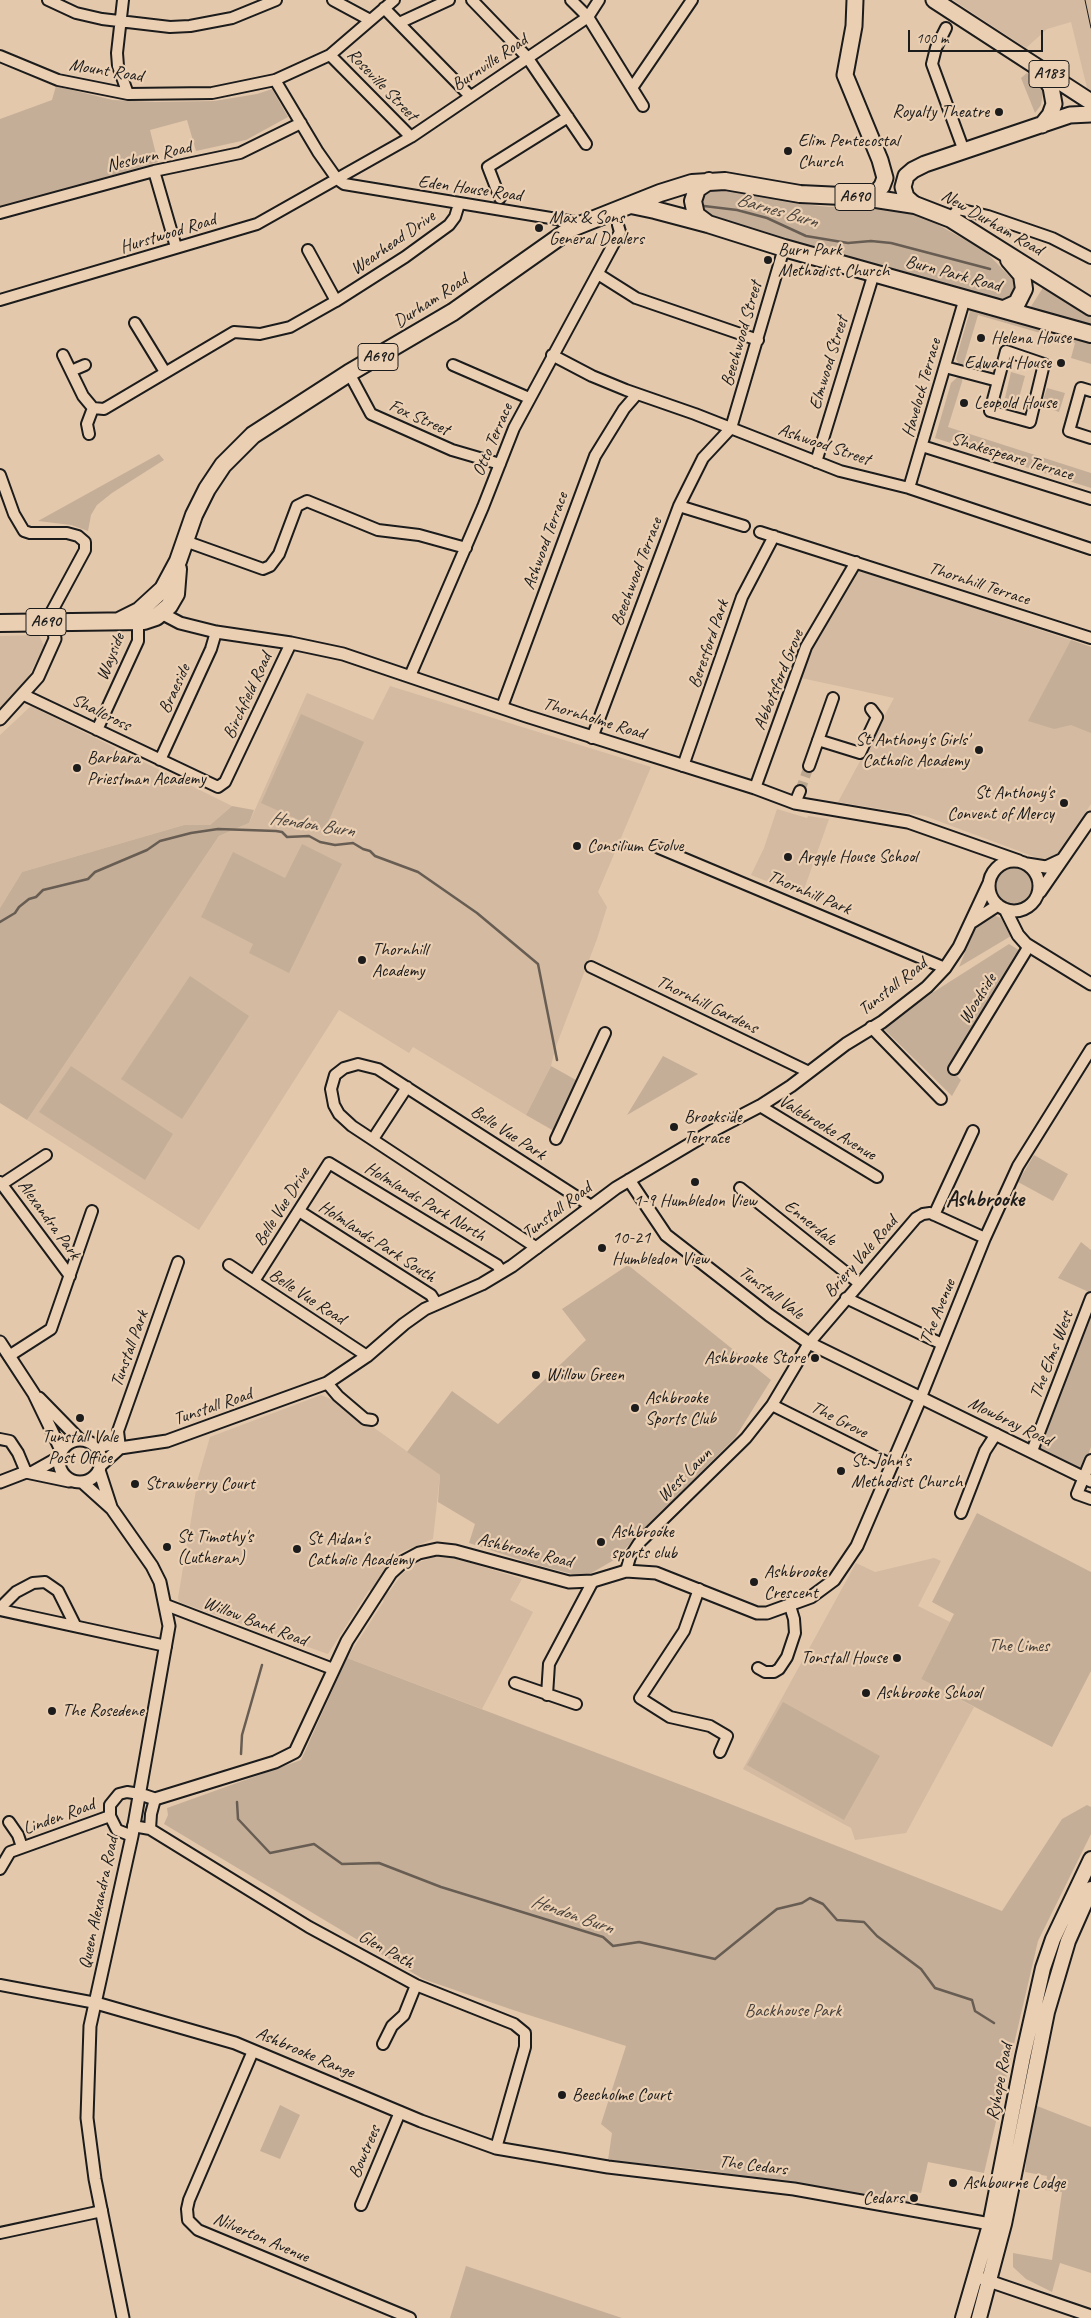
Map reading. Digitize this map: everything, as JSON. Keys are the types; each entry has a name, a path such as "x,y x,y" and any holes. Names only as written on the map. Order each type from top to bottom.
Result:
{"highway":[{"name":"New Durham Road","path":"631,205 686,184 709,181 742,183 824,197 863,197 915,205 951,219 1091,307"},
{"path":"708,224 696,215 693,201 697,189 709,181"},
{"name":"Durham Road","path":"119,621 145,607 163,589 178,561 194,515 207,489 232,454 266,426 348,373 441,320 560,235 582,223 631,205"},
{"name":"Burn Park Road","path":"631,205 708,224 784,248 1091,334"},
{"name":"A690","path":"993,244 1016,267 1024,280 1024,289 1020,299 1012,306 1004,309"},
{"name":"Durham Road","path":"0,623 138,622 150,619 165,609 176,594 178,561"}],"main road":[{"path":"855,0 854,26 845,75 880,160 885,178 882,186 872,195 863,197"},
{"name":"A183","path":"934,0 1086,98"},
{"path":"1037,67 1048,82 1053,98 1052,110 1042,125"},
{"path":"880,160 895,169 925,164 1070,115 1091,114"},
{"path":"915,205 908,201 904,194 903,183 908,174 925,164"},
{"name":"Ryhope Road","path":"963,2318 990,2225 1023,2057 1043,1968 1052,1939 1091,1859"},
{"name":"Ryhope Road","path":"979,2318 1004,2224 1047,2012 1068,1941 1091,1889"}],"street":[{"path":"48,0 76,13 120,23 170,27 190,26 232,18 276,0"},
{"path":"123,0 117,53 118,66 128,94"},
{"path":"333,0 370,20"},
{"name":"Mount Road","path":"0,56 58,80 128,94 212,93 275,80 330,55 394,0"},
{"path":"399,23 449,0"},
{"path":"472,0 527,57 586,144"},
{"path":"571,0 588,17 643,106"},
{"path":"588,17 599,0"},
{"path":"632,88 692,0"},
{"path":"384,8 470,96"},
{"name":"Burnville Road","path":"337,179 411,137 588,17"},
{"path":"946,28 936,48 932,64 964,151"},
{"name":"Roseville Street","path":"330,55 411,137"},
{"path":"275,80 337,179"},
{"path":"1070,115 1086,98"},
{"path":"500,198 488,167 568,117"},
{"name":"Nesburn Road","path":"0,213 154,170 240,153 301,123"},
{"path":"154,170 176,247"},
{"name":"Eden House Road","path":"337,179 353,187 582,223"},
{"name":"Hurstwood Road","path":"0,300 256,224 337,179"},
{"name":"Wearhead Drive","path":"93,408 104,409 234,332 260,334 290,327 336,301 405,257 449,225 455,217 459,204"},
{"path":"951,219 958,209 988,216 1052,238 1091,258"},
{"name":"Otto Terrace","path":"410,676 466,548 514,428 620,232 618,225"},
{"name":"Beechwood Street","path":"731,428 784,248"},
{"path":"308,250 336,301"},
{"name":"Elmwood Street","path":"816,462 874,273"},
{"path":"598,274 636,298 758,340"},
{"name":"Havelock Terrace","path":"909,488 965,298"},
{"path":"135,323 165,372"},
{"path":"1006,351 1044,364 1030,422 990,411 998,381 1006,351"},
{"path":"63,355 83,396 93,408 87,424 89,434"},
{"name":"Ashwood Street","path":"552,356 592,376 637,394 731,428 840,471 909,488 1091,549"},
{"path":"71,371 85,365"},
{"path":"453,365 529,398"},
{"path":"945,366 998,381"},
{"name":"Fox Street","path":"348,373 371,414 452,450 500,464"},
{"path":"1091,391 1081,388 1069,431 1091,438"},
{"name":"Ashwood Terrace","path":"502,707 595,456 624,409 637,394"},
{"name":"Beechwood Terrace","path":"592,738 679,506 703,458 731,428"},
{"name":"Shakespeare Terrace","path":"922,446 1091,499"},
{"path":"0,475 14,514 24,531 30,533 67,533 78,536 85,542 85,550 52,612 55,639 38,677 24,695 0,719"},
{"path":"185,541 262,569 270,566 279,554 297,506 307,501 378,530 419,535 466,548"},
{"path":"679,506 744,526"},
{"name":"Thornhill Terrace","path":"760,532 1091,638"},
{"name":"Beresford Park","path":"683,766 742,597 774,536"},
{"name":"Abbotsford Grove","path":"755,788 806,647 856,562"},
{"path":"145,607 158,603 165,609"},
{"name":"Thornholme Road","path":"165,609 198,627 216,632 291,643 343,654 592,738 755,788 796,803 908,822 1023,863"},
{"name":"Wayside","path":"97,730 138,642 138,622"},
{"name":"Braeside","path":"160,760 211,650 216,632"},
{"name":"Birchfield Road","path":"218,787 225,782 291,643"},
{"name":"Shallcross","path":"24,695 218,787"},
{"path":"808,766 833,698"},
{"path":"818,740 860,753 877,717 871,709"},
{"path":"796,803 800,791"},
{"path":"1018,935 1019,921 1027,908 1034,902 1091,818"},
{"path":"979,846 987,853 991,861 992,899 1001,907 1018,935 1029,946 1091,984"},
{"name":"Thornhill Park","path":"659,848 946,968"},
{"path":"990,879 1001,864 1010,861 1041,867 1051,866 1066,855"},
{"path":"1023,863 1038,877 1038,894"},
{"name":"Tunstall Road","path":"96,1447 110,1444 120,1448 167,1441 327,1383 367,1356 404,1324 436,1303 482,1284 502,1272 629,1180 712,1131 760,1106 871,1027 882,1022 927,987 946,968 969,926 990,879"},
{"path":"1001,907 1013,911 1027,908"},
{"name":"Tunstall Road","path":"969,926 984,913 1001,907"},
{"name":"Woodside","path":"954,1069 1029,946"},
{"name":"Thornhill Gardens","path":"591,967 809,1072"},
{"path":"871,1027 941,1099"},
{"path":"556,1139 605,1033"},
{"name":"The Avenue","path":"921,1397 985,1238 1018,1166 1091,1049"},
{"path":"373,1139 407,1088 378,1068 358,1064 344,1068 335,1075 331,1089 334,1105 339,1114 352,1126 537,1248"},
{"name":"Belle Vue Park","path":"407,1088 591,1206"},
{"name":"Valebrooke Avenue","path":"760,1106 876,1177"},
{"path":"973,1131 934,1215 985,1238"},
{"name":"Alexandra Park","path":"46,1155 1,1183 70,1276"},
{"name":"Belle Vue Drive","path":"254,1281 329,1163"},
{"name":"Holmlands Park North","path":"329,1163 497,1265 502,1272"},
{"name":"Tunstall Vale","path":"629,1180 666,1235 769,1316 809,1342 921,1397"},
{"name":"Ennerdale","path":"740,1188 859,1283"},
{"name":"Alexandra Park","path":"9,1356 51,1329 92,1211"},
{"name":"Holmlands Park South","path":"299,1211 431,1295 436,1303"},
{"name":"Briery Vale Road","path":"772,1404 809,1342 846,1298 916,1218 923,1214 934,1215"},
{"name":"Tunstall Park","path":"120,1448 118,1431 178,1262"},
{"name":"Belle Vue Road","path":"229,1265 367,1356"},
{"path":"846,1298 942,1344"},
{"name":"The Elms West","path":"1032,1451 1091,1298"},
{"name":"Queen Alexandra Road","path":"0,1342 34,1394 60,1454 59,1465 64,1475 79,1482 112,1509 152,1566 160,1582 169,1626 133,1831 90,2026 87,2118 95,2180 123,2318"},
{"path":"327,1383 338,1396 365,1419 372,1420"},
{"name":"Queen Alexandra Road","path":"34,1394 80,1440 87,1441 96,1447 99,1452 100,1468 112,1509"},
{"name":"Mowbray Road","path":"921,1397 1088,1480"},
{"name":"Ashbrooke Road","path":"155,1799 275,1762 295,1752 347,1641 391,1573 404,1561 419,1553 446,1549 562,1581 593,1581 626,1571 656,1573 699,1588 757,1613 767,1613 790,1606 819,1592 834,1580 846,1564 863,1532 921,1397"},
{"name":"The Grove","path":"772,1404 892,1465"},
{"name":"West Lawn","path":"626,1571 630,1557 639,1544 746,1438 772,1404"},
{"path":"961,1513 985,1452 996,1434"},
{"path":"0,1440 10,1441 30,1472 79,1482 95,1476 100,1468 120,1448"},
{"path":"0,1482 30,1472 60,1454 72,1441 80,1440"},
{"path":"1091,1460 1088,1480 1077,1494 1091,1499"},
{"path":"547,1695 549,1664 593,1581"},
{"path":"0,1609 16,1592 32,1584 45,1582 58,1591 75,1625"},
{"path":"699,1588 684,1631 640,1698 670,1717 710,1726 727,1736 720,1752"},
{"name":"Willow Bank Road","path":"166,1605 333,1669"},
{"path":"758,1668 768,1673 776,1671 791,1649 795,1626 790,1606"},
{"path":"0,1609 166,1646"},
{"path":"515,1683 576,1704"},
{"path":"133,1831 117,1830 110,1816 110,1805 119,1794 127,1792 155,1799 150,1829"},
{"name":"Linden Road","path":"0,1869 10,1852 110,1816"},
{"path":"9,1822 18,1835 22,1847"},
{"name":"Glen Path","path":"133,1831 150,1829 309,1927 416,1985 514,2024 525,2033 525,2047 496,2148"},
{"path":"0,1985 96,2003"},
{"path":"383,2044 392,2026 404,2015 416,1985"},
{"name":"Ashbrooke Range","path":"96,2003 182,2026 253,2050 400,2112 496,2148"},
{"name":"Nilverton Avenue","path":"253,2050 189,2200 187,2209 188,2220 198,2230 410,2318"},
{"name":"Bowtrees","path":"361,2205 400,2112"},
{"name":"The Cedars","path":"496,2148 608,2167 794,2189 990,2225 1004,2224"},
{"path":"0,2233 102,2211"},
{"path":"976,2277 1084,2315"}],"shaded area":[{"path":"953,0 1091,0 1091,93 1088,92 1071,22 1047,29 1026,48"},
{"name":"St Anthony's Girls' Catholic Academy","path":"858,569 1091,647 1091,804 1055,857 1043,860 925,816 838,802 894,698 801,678 810,648"},
{"path":"39,635 44,646 28,678 0,708 0,636"},
{"name":"Thornhill Academy","path":"390,686 651,767 598,892 607,907 597,939 555,1049 551,1066 526,1115 413,1047 409,1053 339,1010 199,1230 27,1120 219,836 249,823 307,693 373,720"},
{"name":"Barbara Priestman Academy","path":"31,706 232,806 210,825 184,825 22,872 0,908 0,735"},
{"name":"Argyle House School","path":"777,809 807,818 808,816 829,819 802,895 751,875 764,848"},
{"name":"St Aidan's Catholic Academy","path":"321,1395 338,1402 440,1475 433,1539 399,1553 389,1563 376,1583 389,1592 402,1574 417,1563 434,1557 455,1558 522,1579 510,1600 533,1612 482,1709 347,1658 384,1601 369,1590 328,1654 179,1602 178,1598 198,1478 210,1437"},
{"name":"Ashbrooke School","path":"934,1558 941,1561 918,1606 950,1622 921,1679 974,1707 906,1833 855,1840 851,1828 743,1769 856,1563 875,1572"}],"green space":[{"path":"1027,73 1036,81 1043,92 1041,105 1035,113 1021,78"},
{"path":"56,86 113,100 156,102 214,101 257,94 272,89 288,117 246,140 196,151 187,120 150,130 158,162 0,208 0,119 52,100"},
{"path":"710,189 762,194 802,204 829,207 871,206 910,213 935,223 985,251 1015,282 1014,291 1008,297 1000,300 785,241 707,215 701,211 701,195"},
{"path":"1046,283 1091,314 1091,327 1030,308"},
{"path":"972,304 1091,341 1091,364 1071,358 1075,343 978,315 965,359 962,382 948,427 1091,473 1091,488 935,438 951,383 963,372 956,359"},
{"path":"1011,372 1025,376 1018,402 1005,398"},
{"path":"1047,388 1065,393 1059,412 1041,406"},
{"path":"159,454 164,460 112,493 97,505 91,515 88,531 71,525 38,521"},
{"path":"1071,640 1091,647 1091,733 1071,725 1054,729 1028,721"},
{"path":"301,714 364,742 324,831 261,803"},
{"path":"232,806 254,810 249,823 219,836 27,1120 0,1103 0,908 22,872 184,825 210,825"},
{"path":"302,844 342,864 289,973 249,953 253,944 201,917 233,852 285,878"},
{"path":"1015,866 1026,869 1032,875 1035,886 1032,897 1026,903 1015,906 1004,903 998,897 995,886 998,875 1004,869"},
{"path":"993,915 1001,918 1011,936 959,967 976,926 983,918"},
{"path":"1009,944 1022,952 948,1067 961,1080 952,1096 884,1029 932,993"},
{"path":"190,976 249,1016 182,1119 121,1079"},
{"path":"663,1056 698,1074 627,1115"},
{"path":"71,1066 173,1134 145,1180 39,1112"},
{"path":"551,1066 576,1080 554,1131 526,1115"},
{"path":"1034,1155 1068,1174 1053,1201 1018,1182"},
{"path":"1081,1242 1091,1250 1091,1293 1058,1278"},
{"name":"Ashbrooke Sports Club","path":"628,1265 771,1380 735,1438 614,1560 588,1575 576,1575 530,1563 469,1543 475,1524 438,1502 440,1475 407,1452 452,1391 498,1424 586,1340 562,1309"},
{"path":"1091,1314 1091,1447 1082,1470 1038,1448"},
{"name":"The Limes","path":"977,1513 1091,1572 1091,1671 1052,1747 921,1679 954,1614 932,1602"},
{"name":"Backhouse Park","path":"347,1658 705,1794 1002,1911 1062,1819 1087,1805 1091,1807 1091,1834 1038,1941 984,2173 928,2162 921,2193 909,2191 907,2204 705,2170 608,2160 612,2133 601,2124 626,2046 423,1979 164,1824 168,1815 167,1808 301,1760"},
{"path":"783,1702 880,1756 844,1820 747,1765"},
{"path":"1032,2104 1091,2127 1091,2273 1060,2263 1052,2292 1026,2279 1013,2267 1013,2253 1052,2260 1062,2192 1045,2190 1047,2176 1025,2172"},
{"path":"280,2105 300,2115 280,2159 260,2151"},
{"path":"466,2266 622,2318 450,2318"}],"waterway":[{"name":"Barnes Burn","path":"704,206 737,210 767,218 806,236 848,243 871,241 891,243 990,269"},
{"name":"Hendon Burn","path":"0,922 15,913 19,907 29,899 36,897 43,890 88,879 95,872 147,850 160,841 191,833 218,829 276,831 282,832 287,837 309,836 320,842 335,845 353,843 370,851 375,856 418,872 477,913 538,964 557,1060"},
{"path":"241,1754 242,1735 262,1665"},
{"name":"Hendon Burn","path":"237,1802 238,1819 270,1853 314,1844 342,1864 379,1863 441,1887 603,1937 613,1946 639,1942 715,1959 777,1909 802,1903 810,1898 823,1904 837,1920 864,1922 877,1936 921,1969 935,1988 972,2000 975,2011 994,2023"}],"tunnel":[{"path":"800,791 809,766"}],"tram line":[{"path":"1085,0 1091,28"}],"place":[{"name":"Royalty Theatre","path":"999,112"},
{"name":"Elim Pentecostal Church","path":"788,151"},
{"name":"Max & Sons General Dealers","path":"539,228"},
{"name":"Burn Park Methodist Church","path":"768,260"},
{"name":"Helena House","path":"981,338"},
{"name":"Edward House","path":"1061,363"},
{"name":"Leopold House","path":"964,403"},
{"name":"St Anthony's Girls' Catholic Academy","path":"979,750"},
{"name":"Barbara Priestman Academy","path":"77,768"},
{"name":"St Anthony's Convent of Mercy","path":"1064,803"},
{"name":"Consilium Evolve","path":"577,846"},
{"name":"Argyle House School","path":"788,857"},
{"name":"Thornhill Academy","path":"362,960"},
{"name":"Brookside Terrace","path":"674,1127"},
{"name":"1-9 Humbledon View","path":"695,1182"},
{"name":"10-21 Humbledon View","path":"602,1248"},
{"name":"Ashbrooke Store","path":"815,1358"},
{"name":"Willow Green","path":"536,1375"},
{"name":"Ashbrooke Sports Club","path":"635,1408"},
{"name":"Tunstall Vale Post Office","path":"80,1418"},
{"name":"St. John's Methodist Church","path":"841,1471"},
{"name":"Strawberry Court","path":"135,1484"},
{"name":"Ashbrooke sports club","path":"601,1542"},
{"name":"St Timothy's (Lutheran)","path":"167,1547"},
{"name":"St Aidan's Catholic Academy","path":"297,1549"},
{"name":"Ashbrooke Crescent","path":"754,1582"},
{"name":"Tonstall House","path":"897,1658"},
{"name":"Ashbrooke School","path":"866,1693"},
{"name":"The Rosedene","path":"52,1711"},
{"name":"Beecholme Court","path":"562,2095"},
{"name":"Ashbourne Lodge","path":"953,2183"},
{"name":"Cedars","path":"914,2198"}],"district":[{"name":"Ashbrooke","path":"985,1200"}]}
